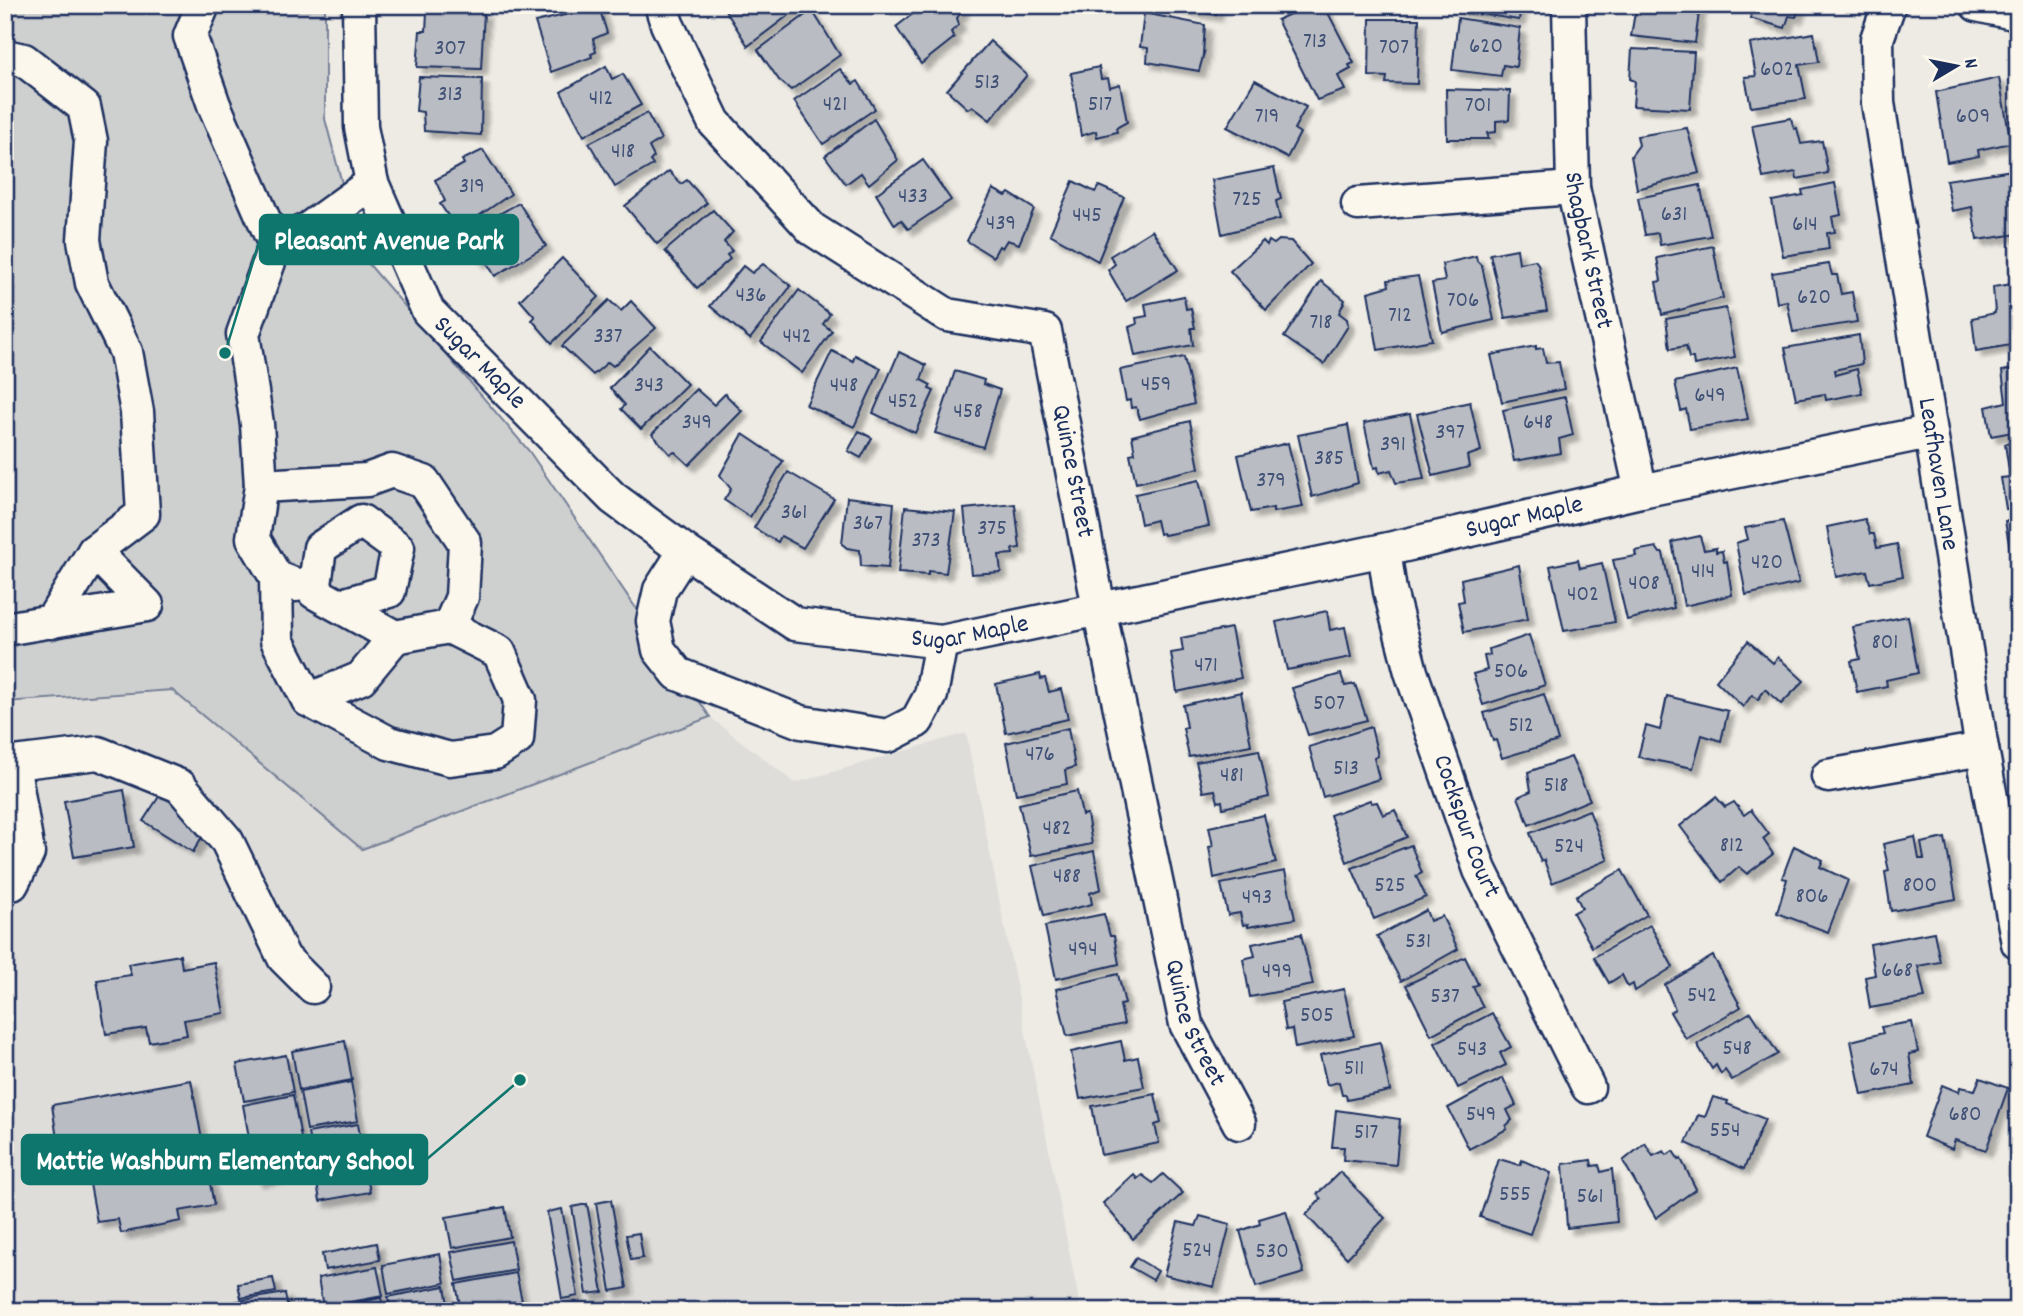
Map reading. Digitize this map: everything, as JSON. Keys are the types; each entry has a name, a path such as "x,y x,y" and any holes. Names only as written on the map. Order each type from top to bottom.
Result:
{"street":[{"path":"203,5 190,36 214,105 275,245 243,334 257,424 261,486 253,538 276,577 277,640 308,700 388,743 450,759 495,753 517,740 520,700 499,652 449,627 395,637 327,599 276,577"},
{"name":"Sugar Maple","path":"359,5 361,127 372,183 428,312 613,499 685,551 795,624 941,642 1384,550 1641,491 1929,432"},
{"name":"Quince Street","path":"661,5 667,24 715,122 812,229 947,315 1045,331 1099,608 1186,1024 1239,1123"},
{"name":"Shagbark Street","path":"1569,5 1573,188 1641,491"},
{"name":"Leafhaven Lane","path":"1889,5 1877,38 1878,103 1929,432 1982,749 2018,943"},
{"path":"1978,5 2018,14"},
{"path":"5,56 24,60 84,107 91,141 85,240 92,283 126,352 138,412 143,514 94,551 51,622"},
{"path":"275,245 308,229 372,183"},
{"path":"1358,204 1573,188"},
{"path":"261,486 367,480 392,471 424,482 465,543 462,597 449,627"},
{"path":"327,599 320,548 361,521 367,480"},
{"path":"327,599 389,591 398,548 361,521"},
{"name":"Cockspur Court","path":"1384,550 1390,591 1410,672 1480,870 1588,1087"},
{"path":"5,629 147,605 94,551"},
{"path":"685,551 660,590 653,621 659,650 678,674 801,722 888,736 917,721 931,695 941,642"},
{"path":"308,700 361,678 395,637"},
{"path":"1828,776 1982,749"},
{"path":"5,885 12,884 28,853 9,764 98,754 180,786 227,841 284,958 313,987"}],"shaded area":[{"path":"5,5 325,5 325,119 361,255 529,451 710,717 362,849 172,690 5,702"},
{"path":"172,689 362,849 710,717 795,783 966,733 1081,1311 5,1311 5,702"}],"building":[{"path":"722,5 802,5 748,46"},
{"path":"924,5 960,5 963,10 957,18 959,25 951,32 954,38 921,64 896,27"},
{"path":"1161,5 1218,5 1216,15"},
{"path":"1309,5 1324,5 1354,63 1349,65 1351,69 1338,76 1345,90 1317,100 1277,20"},
{"path":"1457,5 1521,5 1519,20 1457,10"},
{"path":"1700,5 1695,43 1631,36 1636,6"},
{"path":"1753,5 1801,5 1796,17 1789,16 1785,28 1750,18"},
{"path":"599,7 607,33 593,39 596,52 591,54 592,57 551,72 535,22"},
{"path":"812,10 840,55 791,90 779,80 758,50"},
{"path":"427,12 484,12 481,69 417,67 420,31 426,31"},
{"path":"1144,13 1205,25 1204,53 1199,71 1147,62 1148,48 1140,47"},
{"path":"1458,18 1520,28 1516,67 1503,65 1501,76 1452,70"},
{"path":"1370,19 1419,19 1417,84 1386,83 1387,77 1369,76"},
{"path":"1814,33 1819,62 1799,65 1806,99 1751,107 1745,77 1756,76 1750,44"},
{"path":"990,41 1027,75 990,120 972,106 968,109 947,90"},
{"path":"1632,49 1694,52 1690,109 1633,106 1635,81 1630,79"},
{"path":"606,66 612,79 623,74 641,105 584,136 561,92"},
{"path":"1099,67 1101,79 1108,78 1110,87 1120,84 1127,122 1116,128 1117,132 1097,137 1096,131 1081,136 1071,73"},
{"path":"840,69 853,84 858,81 875,109 823,144 794,101"},
{"path":"419,77 482,79 481,135 424,131 423,112 416,111"},
{"path":"1999,78 2011,143 1978,150 1979,156 1947,162 1936,92"},
{"path":"1255,80 1306,107 1294,129 1300,133 1287,158 1227,127"},
{"path":"1446,89 1510,91 1509,120 1496,121 1496,132 1487,133 1489,139 1447,139"},
{"path":"647,113 661,139 649,147 654,157 650,161 653,165 615,187 589,143"},
{"path":"1791,118 1801,144 1822,141 1828,173 1797,179 1796,172 1763,178 1752,125"},
{"path":"874,119 898,160 869,184 861,173 846,184 825,156"},
{"path":"1687,128 1699,173 1637,189 1631,156 1639,145 1637,136"},
{"path":"483,150 511,194 458,230 440,204 445,201 435,180 464,164 462,160"},
{"path":"923,160 951,200 908,229 901,220 895,225 876,194"},
{"path":"1274,168 1281,199 1276,201 1280,219 1222,234 1212,180"},
{"path":"2013,170 2018,198 2018,234 1977,240 1972,207 1952,211 1946,180"},
{"path":"669,171 681,184 687,180 707,203 657,244 625,206"},
{"path":"1073,181 1095,192 1099,186 1124,197 1098,261 1050,234"},
{"path":"1835,183 1841,215 1832,217 1835,232 1827,233 1829,249 1783,256 1772,201 1803,195 1802,190"},
{"path":"1700,185 1711,236 1660,245 1658,233 1645,235 1638,198"},
{"path":"993,189 1006,196 1009,193 1034,209 1019,244 1007,240 1002,248 999,246 993,257 967,241"},
{"path":"519,203 546,246 495,276 484,258 479,262 463,234"},
{"path":"713,210 733,232 724,242 732,251 727,255 730,259 697,288 665,251"},
{"path":"1152,230 1178,270 1126,301 1108,270 1115,264 1110,256"},
{"path":"1279,240 1291,241 1311,264 1266,310 1230,271 1263,241 1267,245 1269,241 1274,244"},
{"path":"1713,246 1723,298 1662,315 1656,282 1661,281 1657,258"},
{"path":"1517,249 1519,263 1535,260 1538,264 1547,311 1505,318 1490,254"},
{"path":"1476,256 1482,266 1494,320 1442,332 1432,283 1445,281 1442,264"},
{"path":"562,258 599,297 552,343 532,320 535,317 520,300"},
{"path":"763,264 791,286 750,339 710,306 743,266 752,273"},
{"path":"1829,264 1832,275 1837,275 1841,294 1852,292 1857,322 1793,332 1787,301 1777,303 1772,273"},
{"path":"1418,276 1432,340 1378,350 1368,292 1389,286 1388,280"},
{"path":"1321,281 1345,300 1339,313 1347,319 1348,326 1324,364 1284,337"},
{"path":"2018,283 2018,341 2010,342 2011,345 1976,351 1972,318 1995,313 1993,287"},
{"path":"799,290 830,314 823,324 832,331 802,373 761,342"},
{"path":"1184,296 1186,309 1191,308 1195,328 1191,328 1193,345 1135,356 1129,327 1137,324 1136,318 1147,316 1145,304"},
{"path":"609,300 621,311 631,301 656,328 613,366 608,362 593,375 562,346"},
{"path":"1726,308 1735,357 1694,365 1686,346 1670,349 1666,319"},
{"path":"1859,335 1862,364 1834,370 1835,375 1857,369 1862,393 1826,400 1825,394 1796,399 1785,348"},
{"path":"650,346 687,384 641,429 621,409 625,405 610,388"},
{"path":"1536,346 1536,349 1543,348 1546,363 1559,362 1564,389 1502,402 1491,355"},
{"path":"832,351 853,361 855,355 881,368 854,427 806,405"},
{"path":"899,352 926,365 921,380 931,385 929,389 934,391 915,433 873,413"},
{"path":"1184,357 1194,404 1140,419 1136,407 1131,408 1130,400 1126,401 1120,370"},
{"path":"1737,368 1748,419 1690,429 1686,409 1681,411 1675,382"},
{"path":"2018,368 2018,431 1991,436 1986,407 2006,402 2002,371"},
{"path":"955,371 984,380 983,384 1000,390 983,447 935,433"},
{"path":"696,389 714,405 725,394 742,411 689,465 675,452 670,454 652,434"},
{"path":"1565,397 1573,435 1559,439 1561,453 1514,461 1503,410"},
{"path":"1470,402 1481,451 1467,456 1469,467 1433,476 1417,414"},
{"path":"1410,414 1424,479 1396,483 1391,470 1379,473 1378,467 1374,468 1364,423"},
{"path":"1190,421 1199,468 1136,483 1130,454 1135,453 1132,436"},
{"path":"1348,425 1358,483 1312,497 1298,435"},
{"path":"859,431 872,438 861,458 848,451"},
{"path":"743,434 783,461 750,517 724,500 731,489 720,475"},
{"path":"2018,442 2018,507 2006,509 2001,478 2010,477 2005,444"},
{"path":"1288,443 1303,507 1273,512 1273,508 1251,512 1238,455"},
{"path":"788,472 834,499 803,548 781,536 778,542 754,528"},
{"path":"1199,480 1209,526 1164,535 1159,534 1156,520 1141,524 1135,494"},
{"path":"847,497 894,503 888,568 861,566 860,550 847,548 842,544"},
{"path":"1015,504 1020,548 1012,549 1013,554 999,555 1001,572 971,574 964,509"},
{"path":"905,507 955,512 946,573 898,573"},
{"path":"1865,519 1870,534 1874,534 1877,548 1897,544 1903,576 1870,583 1867,571 1836,577 1827,527"},
{"path":"2018,519 2018,549 2010,550 2005,521"},
{"path":"1783,521 1799,583 1746,595 1736,543 1748,539 1745,528"},
{"path":"1700,536 1704,550 1716,548 1716,552 1722,551 1724,562 1727,561 1732,595 1684,606 1672,542"},
{"path":"1656,547 1663,553 1674,608 1627,620 1613,560 1636,556 1635,551"},
{"path":"1578,560 1580,568 1602,563 1615,622 1564,631 1550,566"},
{"path":"1519,565 1528,619 1464,632 1458,602 1464,601 1461,579"},
{"path":"1327,611 1330,630 1345,627 1351,657 1287,670 1276,622"},
{"path":"1908,616 1918,673 1886,680 1887,686 1857,692 1851,661 1860,659 1853,627"},
{"path":"1231,628 1241,678 1177,692 1171,653 1183,651 1181,638"},
{"path":"1529,635 1545,685 1483,705 1473,674 1487,670 1484,656 1490,655 1489,649"},
{"path":"1748,641 1773,663 1778,657 1804,681 1781,704 1765,689 1758,700 1752,695 1743,707 1716,681"},
{"path":"1040,674 1041,679 1045,678 1049,692 1061,689 1068,719 1006,733 996,684"},
{"path":"1341,674 1345,686 1355,684 1367,720 1308,735 1292,688"},
{"path":"1241,692 1251,745 1189,757 1183,728 1187,727 1183,705"},
{"path":"1544,694 1558,741 1502,758 1484,713"},
{"path":"1667,696 1728,711 1721,741 1702,735 1693,768 1638,757 1646,726 1660,730"},
{"path":"1371,727 1378,756 1374,758 1379,779 1323,797 1309,747"},
{"path":"1068,728 1075,767 1065,770 1067,784 1016,794 1006,743"},
{"path":"1259,750 1269,797 1223,808 1222,801 1218,802 1215,790 1203,792 1196,762"},
{"path":"1571,757 1590,800 1529,825 1518,797 1531,791 1528,772"},
{"path":"124,790 134,847 74,857 64,801"},
{"path":"1077,791 1082,815 1087,814 1092,844 1031,856 1019,804"},
{"path":"160,795 209,825 193,852 143,821"},
{"path":"1716,797 1725,807 1734,802 1744,815 1751,810 1769,834 1763,839 1773,854 1747,874 1739,867 1722,882 1680,826"},
{"path":"1370,800 1372,803 1377,802 1383,815 1395,810 1407,837 1347,862 1330,815"},
{"path":"1589,810 1608,860 1552,883 1530,833"},
{"path":"1264,815 1276,863 1214,878 1209,847 1213,846 1209,827"},
{"path":"1915,837 1919,859 1924,859 1921,843 1945,838 1956,899 1891,911 1885,872 1889,871 1883,844"},
{"path":"1411,845 1422,873 1416,876 1426,897 1374,919 1352,868"},
{"path":"1794,846 1823,860 1820,867 1848,880 1828,932 1777,913 1787,879 1782,878"},
{"path":"1094,851 1101,889 1090,893 1092,904 1044,916 1032,866"},
{"path":"1622,870 1647,915 1592,947 1573,913 1582,908 1576,896"},
{"path":"1285,871 1295,919 1248,927 1248,924 1243,925 1240,913 1228,915 1221,884"},
{"path":"1426,910 1430,921 1442,916 1458,949 1401,981 1377,936"},
{"path":"1104,914 1110,936 1114,936 1119,964 1056,979 1045,926"},
{"path":"1650,925 1673,967 1635,991 1633,984 1628,987 1622,975 1609,983 1594,957"},
{"path":"1934,932 1940,962 1918,966 1925,998 1870,1008 1865,977 1875,975 1870,944"},
{"path":"1301,934 1313,985 1250,997 1243,959 1255,956 1252,944"},
{"path":"180,955 182,968 214,962 224,1013 184,1020 187,1035 149,1042 146,1028 106,1034 97,980 131,975 128,964"},
{"path":"1713,956 1741,1007 1686,1039 1670,1012 1675,1009 1665,985"},
{"path":"1465,957 1478,984 1473,987 1483,1007 1431,1035 1406,985"},
{"path":"1118,974 1125,1004 1120,1005 1124,1024 1067,1036 1056,989"},
{"path":"1344,989 1354,1036 1295,1048 1292,1029 1286,1030 1281,1002"},
{"path":"1751,1012 1778,1054 1732,1080 1725,1070 1721,1074 1716,1065 1712,1069 1697,1044"},
{"path":"1492,1013 1511,1047 1500,1053 1506,1065 1458,1088 1435,1043"},
{"path":"1912,1022 1918,1052 1909,1054 1914,1085 1862,1095 1851,1041 1883,1033 1881,1027"},
{"path":"345,1041 352,1080 299,1090 292,1051"},
{"path":"1121,1041 1125,1060 1138,1057 1144,1087 1080,1099 1071,1052"},
{"path":"1380,1042 1390,1091 1347,1100 1346,1095 1342,1095 1339,1082 1327,1085 1320,1055"},
{"path":"286,1055 293,1092 244,1101 237,1064"},
{"path":"1503,1078 1516,1105 1507,1110 1512,1120 1506,1126 1507,1129 1469,1149 1448,1108"},
{"path":"1980,1078 2008,1088 1986,1150 1955,1140 1952,1149 1923,1137 1942,1085 1959,1092 1960,1087 1975,1090"},
{"path":"191,1080 214,1205 179,1211 181,1221 121,1233 118,1219 97,1222 84,1151 59,1153 52,1105"},
{"path":"351,1082 358,1121 307,1130 300,1092"},
{"path":"1155,1094 1161,1123 1155,1125 1159,1143 1101,1155 1092,1106"},
{"path":"293,1095 307,1170 257,1180 243,1105"},
{"path":"1713,1097 1728,1101 1727,1104 1765,1119 1744,1169 1686,1143 1698,1115 1705,1117"},
{"path":"1336,1110 1400,1119 1396,1165 1343,1160 1344,1147 1332,1147"},
{"path":"358,1124 364,1159 314,1168 308,1133"},
{"path":"1645,1143 1653,1156 1664,1151 1667,1155 1673,1151 1679,1160 1681,1159 1696,1189 1656,1218 1623,1161"},
{"path":"1499,1159 1520,1165 1522,1160 1551,1173 1530,1234 1480,1217"},
{"path":"1591,1160 1592,1166 1599,1165 1601,1172 1612,1169 1617,1222 1567,1228 1563,1164"},
{"path":"364,1161 370,1192 320,1201 315,1171"},
{"path":"1340,1172 1385,1218 1347,1258 1306,1215 1321,1199 1317,1194"},
{"path":"1134,1174 1137,1179 1142,1175 1153,1183 1163,1174 1183,1193 1133,1239 1103,1203"},
{"path":"611,1200 627,1288 611,1291 596,1203"},
{"path":"587,1204 603,1292 587,1294 572,1207"},
{"path":"505,1207 510,1237 452,1248 446,1217"},
{"path":"562,1209 578,1296 562,1299 547,1212"},
{"path":"1286,1211 1304,1273 1256,1287 1240,1231 1260,1224 1259,1219"},
{"path":"1200,1216 1230,1224 1214,1287 1164,1275 1178,1222 1196,1226"},
{"path":"639,1233 643,1258 631,1260 626,1235"},
{"path":"511,1241 516,1270 457,1281 451,1252"},
{"path":"377,1243 380,1260 325,1270 322,1254"},
{"path":"440,1254 445,1283 388,1294 383,1265"},
{"path":"1136,1258 1158,1271 1153,1280 1130,1267"},
{"path":"377,1267 383,1296 323,1307 318,1278"},
{"path":"516,1273 522,1301 461,1311 456,1284"},
{"path":"273,1278 276,1292 241,1298 238,1284"},
{"path":"445,1286 449,1311 391,1311 388,1297"},
{"path":"285,1293 288,1311 228,1311 226,1303"},
{"path":"381,1298 384,1311 325,1311 325,1309"}],"place":[{"name":"Pleasant Avenue Park","path":"225,353"},
{"name":"Mattie Washburn Elementary School","path":"520,1080"}]}
